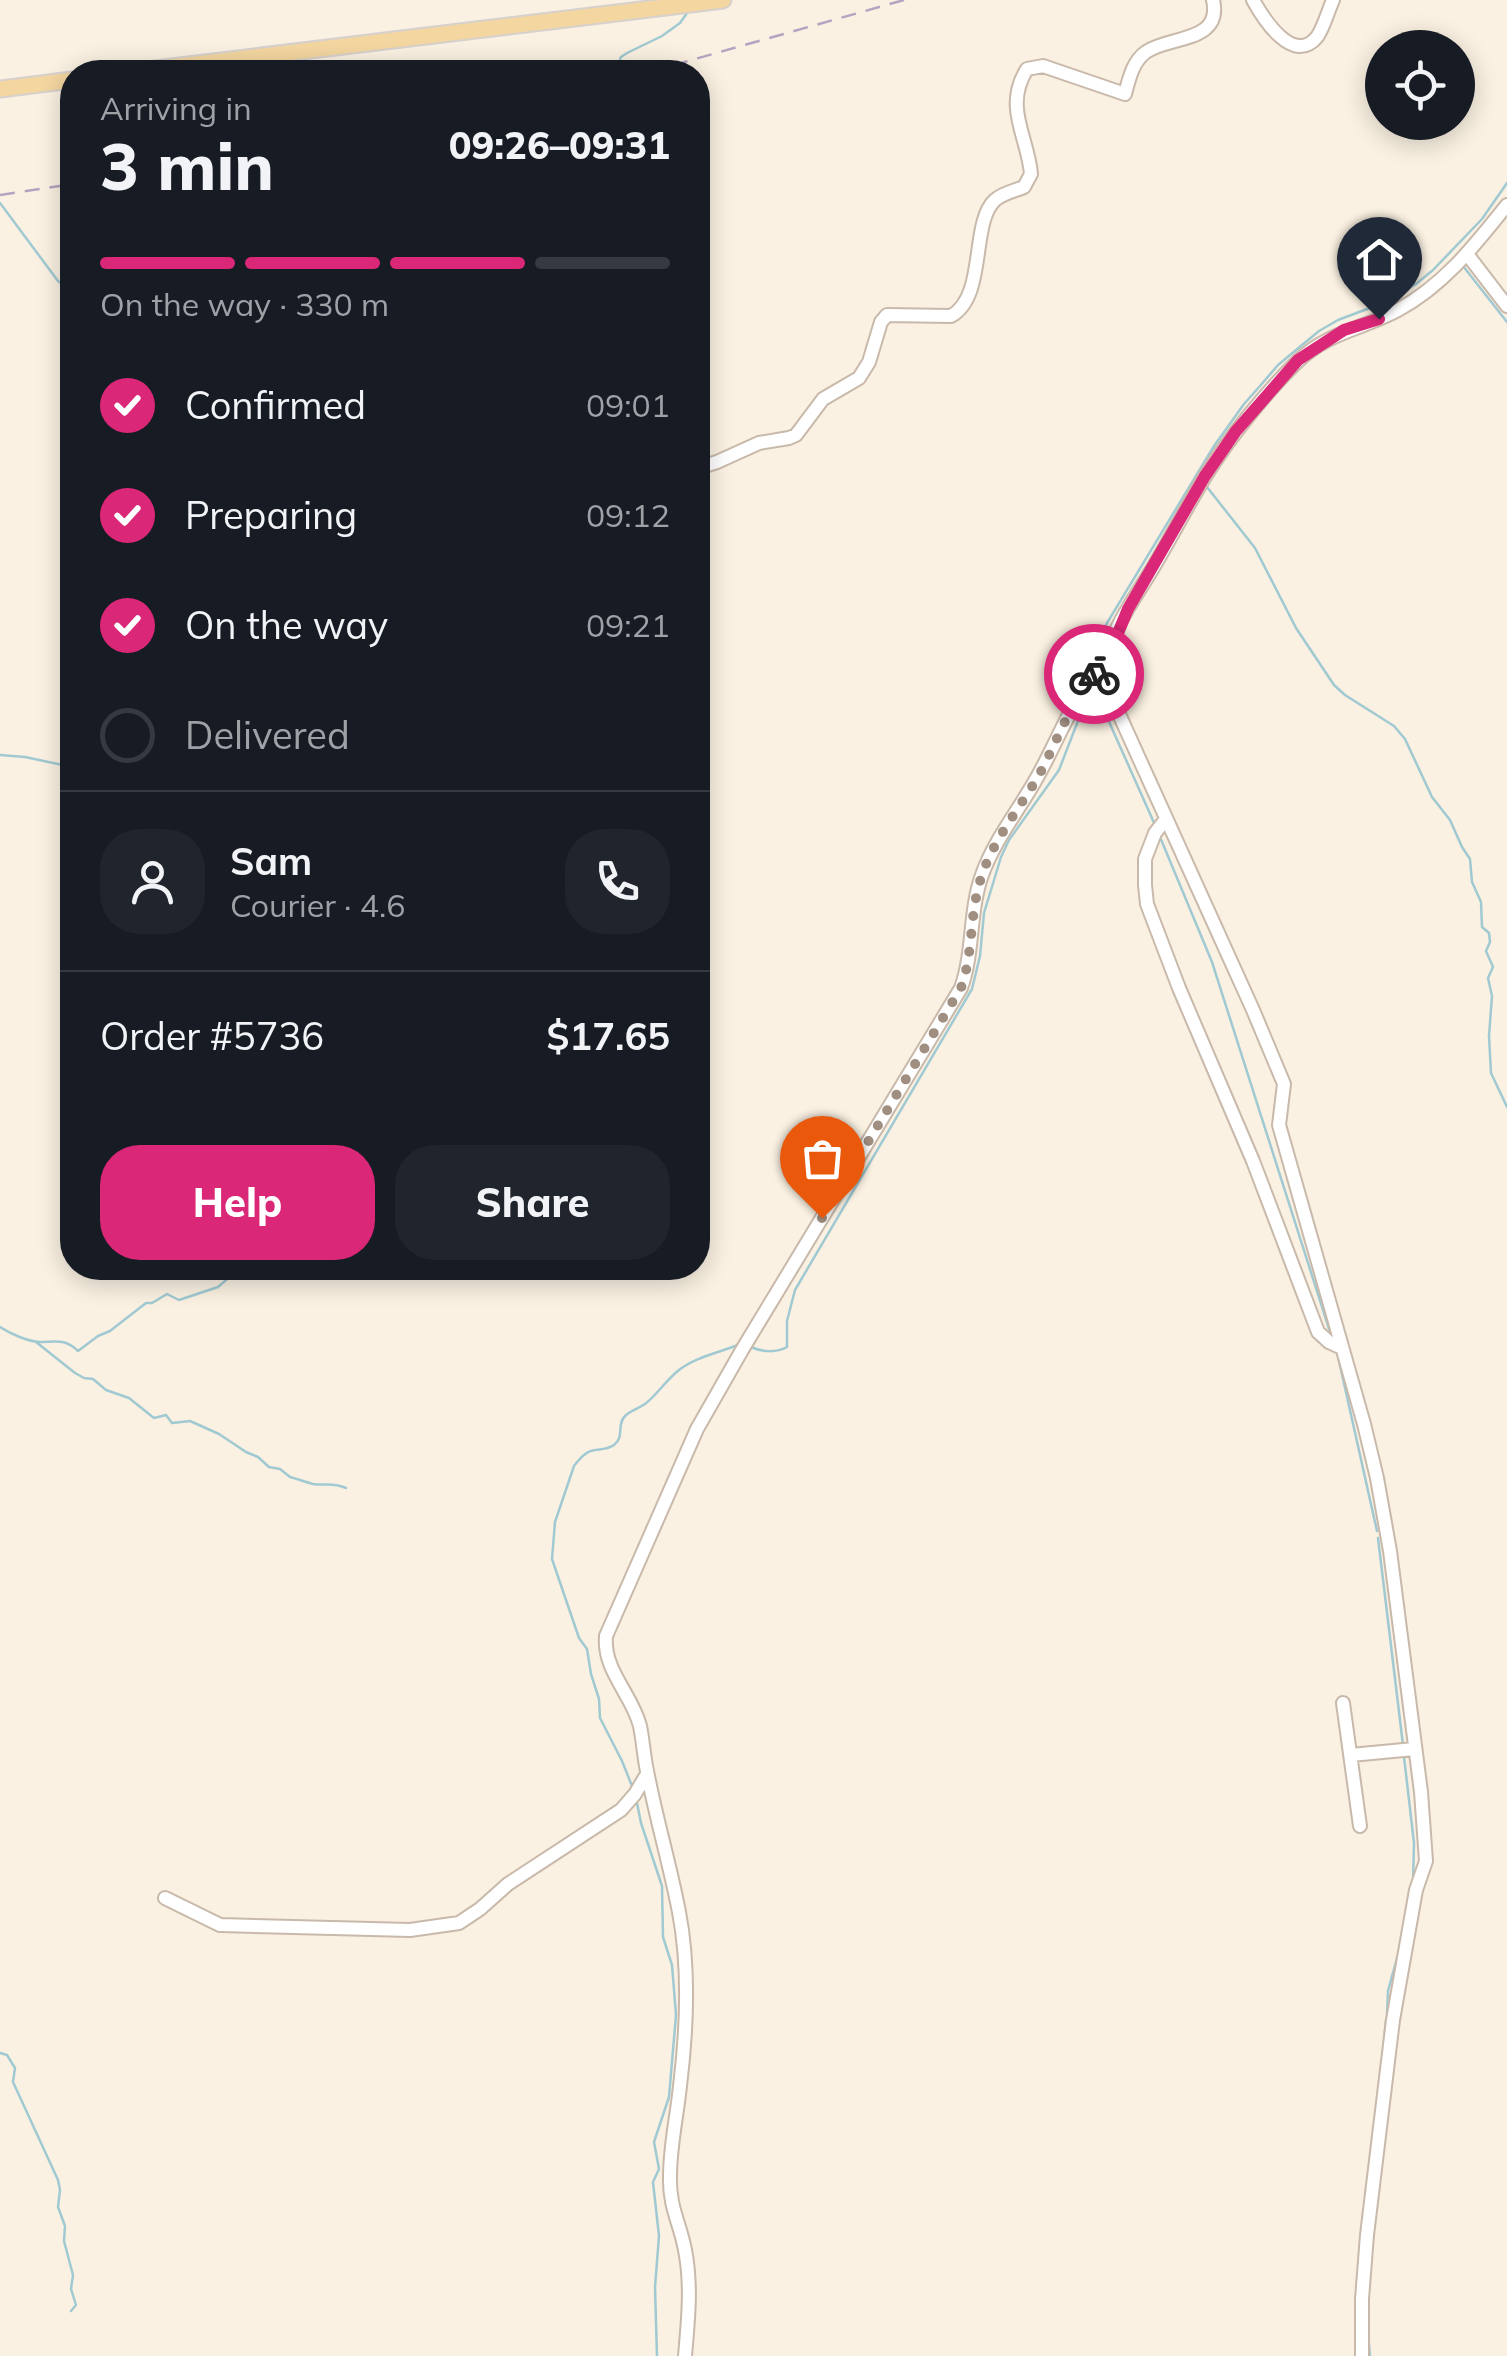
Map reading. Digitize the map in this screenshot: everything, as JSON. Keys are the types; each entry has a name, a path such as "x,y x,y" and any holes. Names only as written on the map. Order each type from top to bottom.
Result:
{"main road":[{"path":"229,60 723,0"},
{"path":"0,89 60,82"}],"street":[{"path":"710,464 758,442 796,435 823,399 860,378 869,362 880,322 887,315 950,316 959,311 970,289 989,208 1003,194 1024,187 1030,174 1017,112 1021,81 1027,69 1043,66 1125,94 1138,59 1149,49 1199,32 1214,19 1213,0"},
{"path":"1252,0 1285,42 1298,45 1317,36 1332,0"},
{"path":"1362,2356 1367,2235 1392,2020 1416,1890 1426,1861 1421,1792 1387,1533 1364,1424 1279,1125 1284,1084 1109,692 1106,662 1128,609 1209,470 1236,431 1298,360 1344,330 1398,310 1432,286 1458,266 1507,205"},
{"path":"1466,254 1507,306"},
{"path":"685,2356 688,2273 670,2192 670,2156 681,2082 686,2004 683,1946 636,1714 606,1656 606,1636 697,1429 961,988 982,874 1082,688 1106,662"},
{"path":"1166,818 1155,833 1144,870 1146,896 1158,936 1253,1161 1318,1332 1342,1348"},
{"path":"1343,1703 1360,1826"},
{"path":"1351,1755 1414,1750"},
{"path":"165,1898 220,1925 410,1930 459,1923 508,1884 621,1810 647,1774"}],"waterway":[{"path":"620,60 662,36 687,13"},
{"path":"1086,678 1090,652 1098,638 1214,446 1244,404 1278,365 1319,331 1383,303 1433,270 1482,219 1507,183"},
{"path":"0,203 60,283"},
{"path":"1463,266 1507,322"},
{"path":"1207,487 1255,548 1296,628 1334,685 1394,726 1405,739 1432,797 1450,820 1470,859 1472,882 1481,902 1482,927 1489,933 1486,951 1493,967 1488,978 1492,996 1491,1073 1507,1107"},
{"path":"1090,689 1098,697 1155,825"},
{"path":"751,1347 769,1351 787,1347 787,1321 795,1290 972,989 984,913 1001,857 1059,770 1088,695"},
{"path":"0,755 60,764"},
{"path":"1160,837 1212,962 1331,1335"},
{"path":"0,1327 29,1340 64,1342 78,1351 146,1303 167,1294 179,1300 218,1287 226,1280"},
{"path":"36,1342 75,1373 129,1398 154,1418 166,1415 172,1423 190,1421 290,1477 346,1488"},
{"path":"632,1786 600,1718 587,1649 579,1638 552,1559 555,1522 580,1458 614,1445 625,1416 649,1400 679,1370 738,1345"},
{"path":"1337,1352 1377,1531"},
{"path":"1378,1538 1403,1745"},
{"path":"1404,1757 1414,1843 1413,1883"},
{"path":"636,1798 662,1886 663,1937 672,1965 676,2015 669,2097 654,2142 659,2169 653,2182 659,2236 655,2287 657,2356"},
{"path":"1387,2014 1388,1991 1400,1947"},
{"path":"1380,2081 1386,2020"},
{"path":"0,2053 7,2055 15,2068 13,2082 58,2180 58,2207 65,2226 64,2241 76,2305 71,2311"},
{"path":"1368,2333 1370,2356"}],"railway":[{"path":"692,60 904,0"},
{"path":"0,195 60,186"}],"way so far":[{"path":"822,1218 953,1004 967,971 982,874 1082,688 1094,674"}],"route":[{"path":"1094,674 1106,662 1128,609 1205,476 1236,431 1298,360 1344,330 1379,319"}]}
